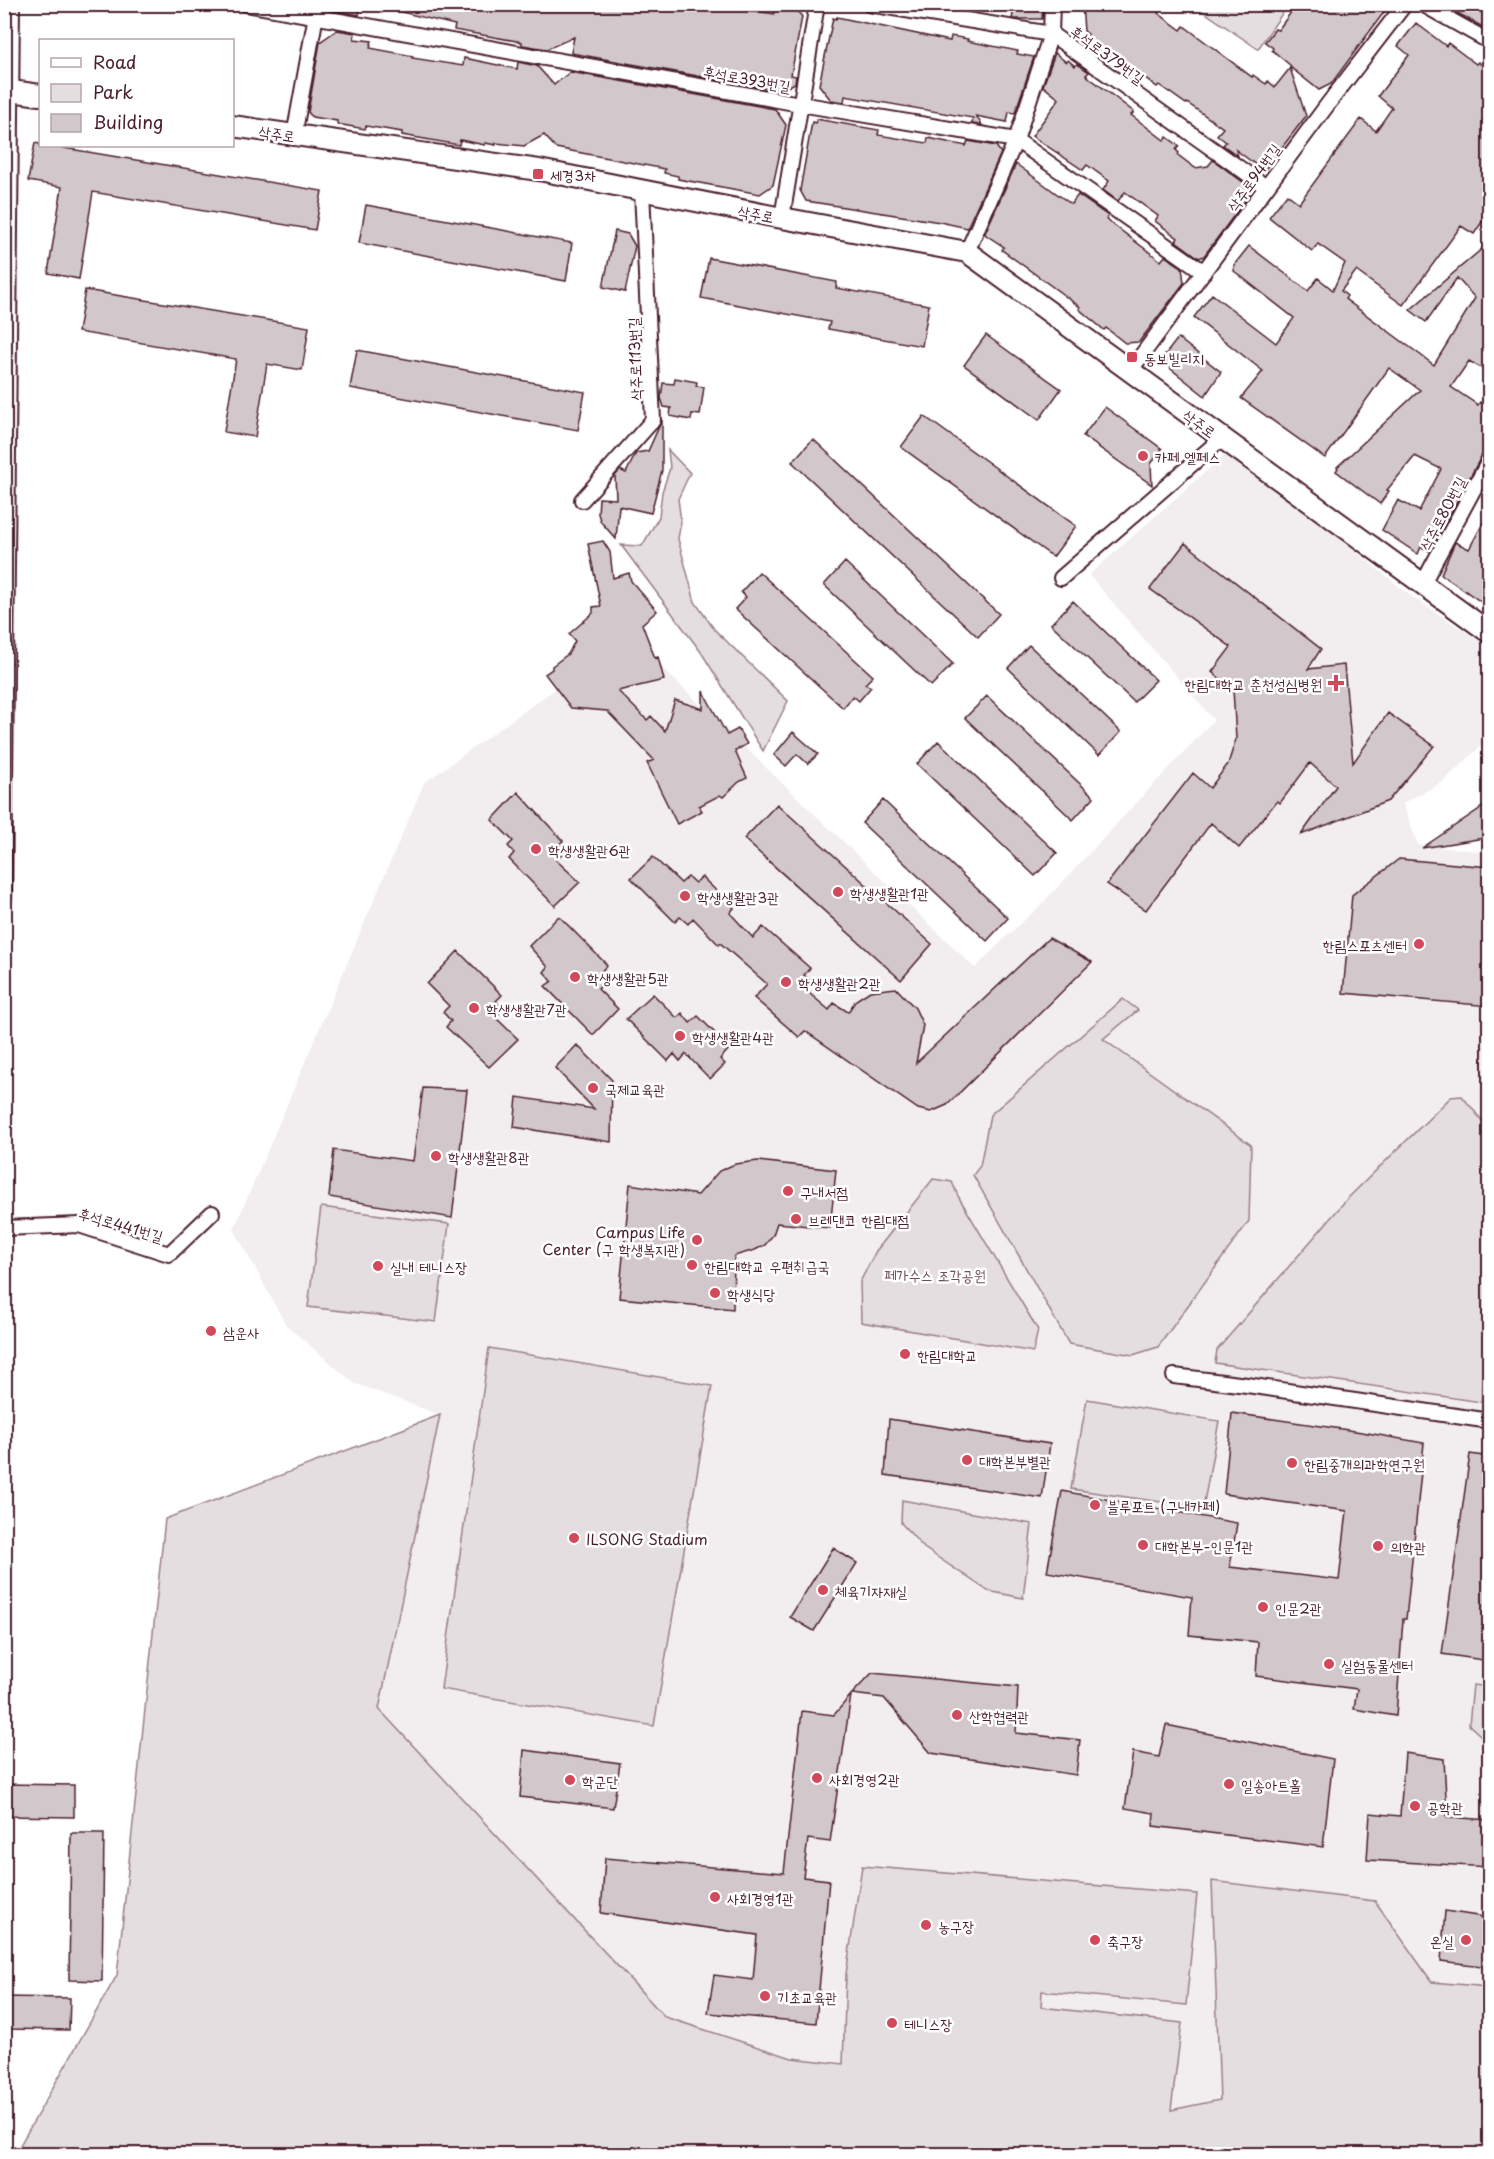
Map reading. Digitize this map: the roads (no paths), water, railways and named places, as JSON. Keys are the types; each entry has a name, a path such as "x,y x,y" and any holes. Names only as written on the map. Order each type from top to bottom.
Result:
{"street":[{"path":"4,898 8,90 12,4"},
{"name":"후석로393번길","path":"246,4 317,10 800,104 1016,140 1204,272"},
{"path":"782,218 817,4"},
{"name":"후석로379번길","path":"869,4 1051,34 1266,188"},
{"path":"967,252 1016,140 1051,34 1052,4"},
{"name":"삭주로94번길","path":"1130,371 1405,4"},
{"path":"1422,4 1490,42"},
{"path":"294,136 317,10"},
{"path":"8,90 39,95"},
{"name":"삭주로","path":"234,126 539,170 967,252 1490,633"},
{"name":"삭주로113번길","path":"582,500 653,420 642,190"},
{"name":"삭주로","path":"1061,578 1222,438"},
{"name":"삭주로80번길","path":"1423,583 1490,459"},
{"name":"후석로441번길","path":"4,1228 79,1225 169,1254 212,1213"},
{"path":"1174,1376 1490,1421"}],"place":[{"name":"세경3차","path":"538,174"},
{"name":"동보빌리지","path":"1132,357"},
{"name":"카페 엘페스","path":"1143,456"},
{"name":"한림대학교 춘천성심병원","path":"1336,683"},
{"name":"학생생활관6관","path":"536,849"},
{"name":"학생생활관1관","path":"838,892"},
{"name":"학생생활관3관","path":"685,896"},
{"name":"한림스포츠센터","path":"1419,944"},
{"name":"학생생활관5관","path":"575,977"},
{"name":"학생생활관2관","path":"786,982"},
{"name":"학생생활관7관","path":"474,1008"},
{"name":"학생생활관4관","path":"680,1036"},
{"name":"국제교육관","path":"593,1088"},
{"name":"학생생활관8관","path":"436,1156"},
{"name":"구내서점","path":"788,1191"},
{"name":"브레댄코 한림대점","path":"796,1219"},
{"name":"Campus Life Center (구 학생복지관)","path":"697,1240"},
{"name":"한림대학교 우편취급국","path":"692,1265"},
{"name":"실내 테니스장","path":"378,1266"},
{"name":"학생식당","path":"715,1293"},
{"name":"삼운사","path":"211,1331"},
{"name":"한림대학교","path":"905,1354"},
{"name":"대학본부별관","path":"967,1460"},
{"name":"한림중개의과학연구원","path":"1292,1463"},
{"name":"블루포트 (구내카페)","path":"1095,1505"},
{"name":"ILSONG Stadium","path":"574,1538"},
{"name":"대학본부-인문1관","path":"1143,1545"},
{"name":"의학관","path":"1378,1546"},
{"name":"체육기자재실","path":"823,1590"},
{"name":"인문2관","path":"1263,1607"},
{"name":"실험동물센터","path":"1329,1664"},
{"name":"산학협력관","path":"957,1715"},
{"name":"사회경영2관","path":"817,1778"},
{"name":"학군단","path":"570,1780"},
{"name":"일송아트홀","path":"1229,1784"},
{"name":"공학관","path":"1415,1806"},
{"name":"사회경영1관","path":"715,1897"},
{"name":"농구장","path":"926,1925"},
{"name":"축구장","path":"1095,1940"},
{"name":"온실","path":"1466,1940"},
{"name":"기초교육관","path":"765,1996"},
{"name":"테니스장","path":"892,2023"}],"park label":[{"name":"페가수스 조각공원","path":"935,1274"}]}
